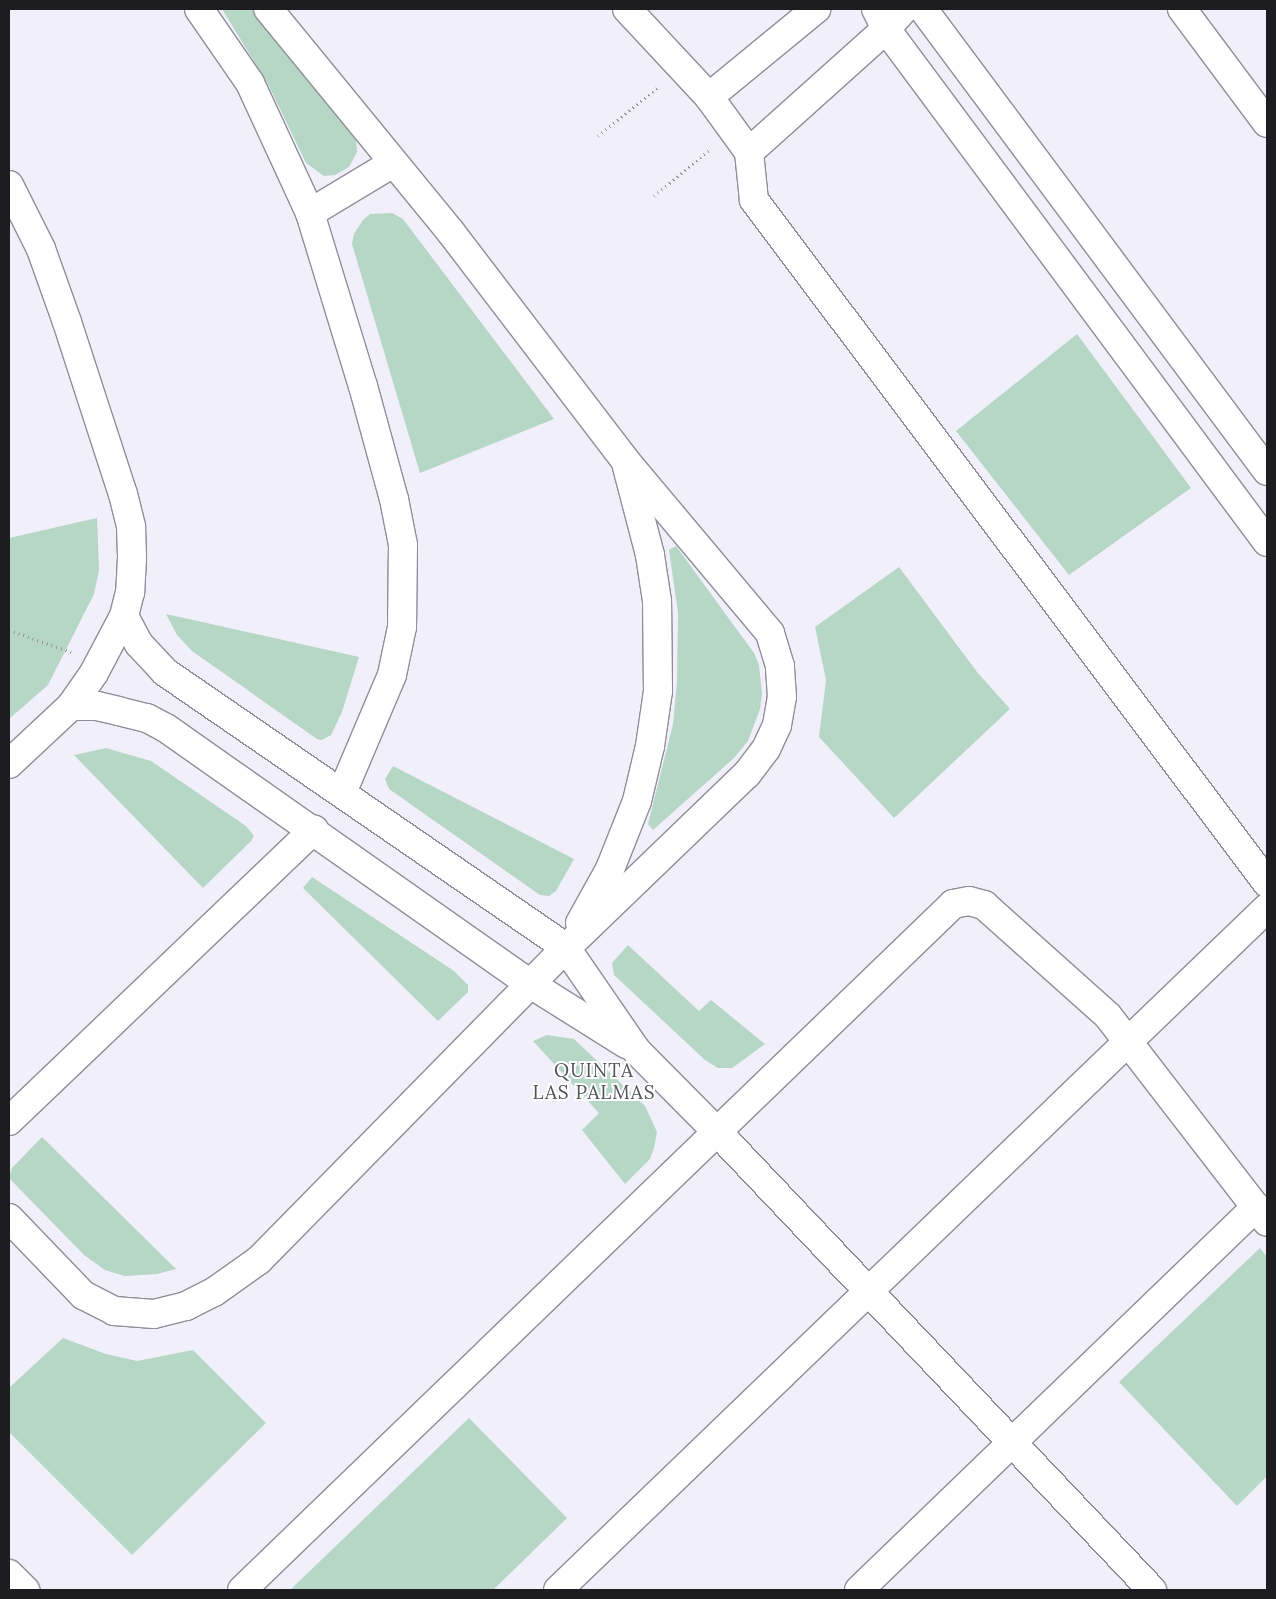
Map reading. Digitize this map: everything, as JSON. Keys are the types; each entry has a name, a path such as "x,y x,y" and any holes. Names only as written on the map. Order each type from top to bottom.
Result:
{"street":[{"path":"199,9 250,83 310,213 368,405 403,545 402,628 392,675 342,792"},
{"path":"9,1218 83,1295 114,1311 154,1314 186,1306 214,1292 258,1260 532,985 566,948 746,774 766,749 777,725 782,697 780,666 770,633 625,460 450,231 268,9"},
{"path":"627,9 709,98 749,152 754,200 1267,884"},
{"path":"709,98 816,9"},
{"path":"749,152 881,19 904,9"},
{"path":"923,9 1267,471"},
{"path":"1182,9 1267,124"},
{"path":"881,19 1267,542"},
{"path":"310,213 393,163"},
{"path":"9,185 41,249 123,494 131,528 132,558 130,592 124,616 108,649 71,706 9,764"},
{"path":"566,948 610,869 631,818 650,746 658,691 657,601 650,555 625,460"},
{"path":"124,616 139,644 165,672 342,792 566,948 636,1050 719,1133 866,1291 1152,1590"},
{"path":"71,706 97,706 147,718 160,725 314,830 532,985 636,1050"},
{"path":"9,1121 314,830"},
{"path":"242,1590 719,1133 953,904 961,902 984,905 1065,975 1129,1039 1262,1215 1011,1443 859,1590"},
{"path":"558,1590 866,1291 1267,908"},
{"path":"9,1574 25,1590"}],"path":[{"path":"598,136 681,68"},
{"path":"654,196 732,130"},
{"path":"9,630 76,654 72,661"}],"green space":[{"path":"222,9 255,9 356,138 357,152 349,167 335,175 324,176 306,163 269,86"},
{"path":"392,213 403,219 554,419 420,473 352,244 354,234 363,220 370,214"},
{"path":"1077,334 1191,488 1069,575 956,431"},
{"path":"97,518 99,570 94,594 48,685 9,719 9,538"},
{"path":"676,546 754,653 759,665 762,694 760,709 748,741 734,758 653,830 648,824 673,724 677,682 678,613 669,550"},
{"path":"899,567 977,672 1010,709 894,818 819,737 826,680 815,627"},
{"path":"166,614 359,657 342,712 331,735 322,740 317,739 192,651 177,635"},
{"path":"106,748 151,761 246,826 254,836 251,841 203,888 74,755"},
{"path":"393,766 574,859 556,891 549,896 540,895 389,789 385,779"},
{"path":"312,877 454,971 468,985 468,992 438,1021 303,888"},
{"path":"628,945 699,1011 711,1000 765,1044 732,1068 718,1068 705,1060 614,975 612,963"},
{"path":"547,1035 574,1039 645,1106 657,1132 654,1148 650,1159 625,1184 582,1130 599,1113 533,1041"},
{"path":"42,1137 176,1269 157,1274 125,1276 105,1270 84,1255 9,1178 12,1168"},
{"path":"1260,1248 1267,1257 1267,1476 1237,1506 1119,1382"},
{"path":"63,1338 106,1354 137,1361 193,1350 266,1423 132,1555 9,1432 9,1388"},
{"path":"469,1418 567,1518 493,1590 290,1590"}],"district":[{"name":"QUINTA LAS PALMAS","path":"594,1082"}]}
